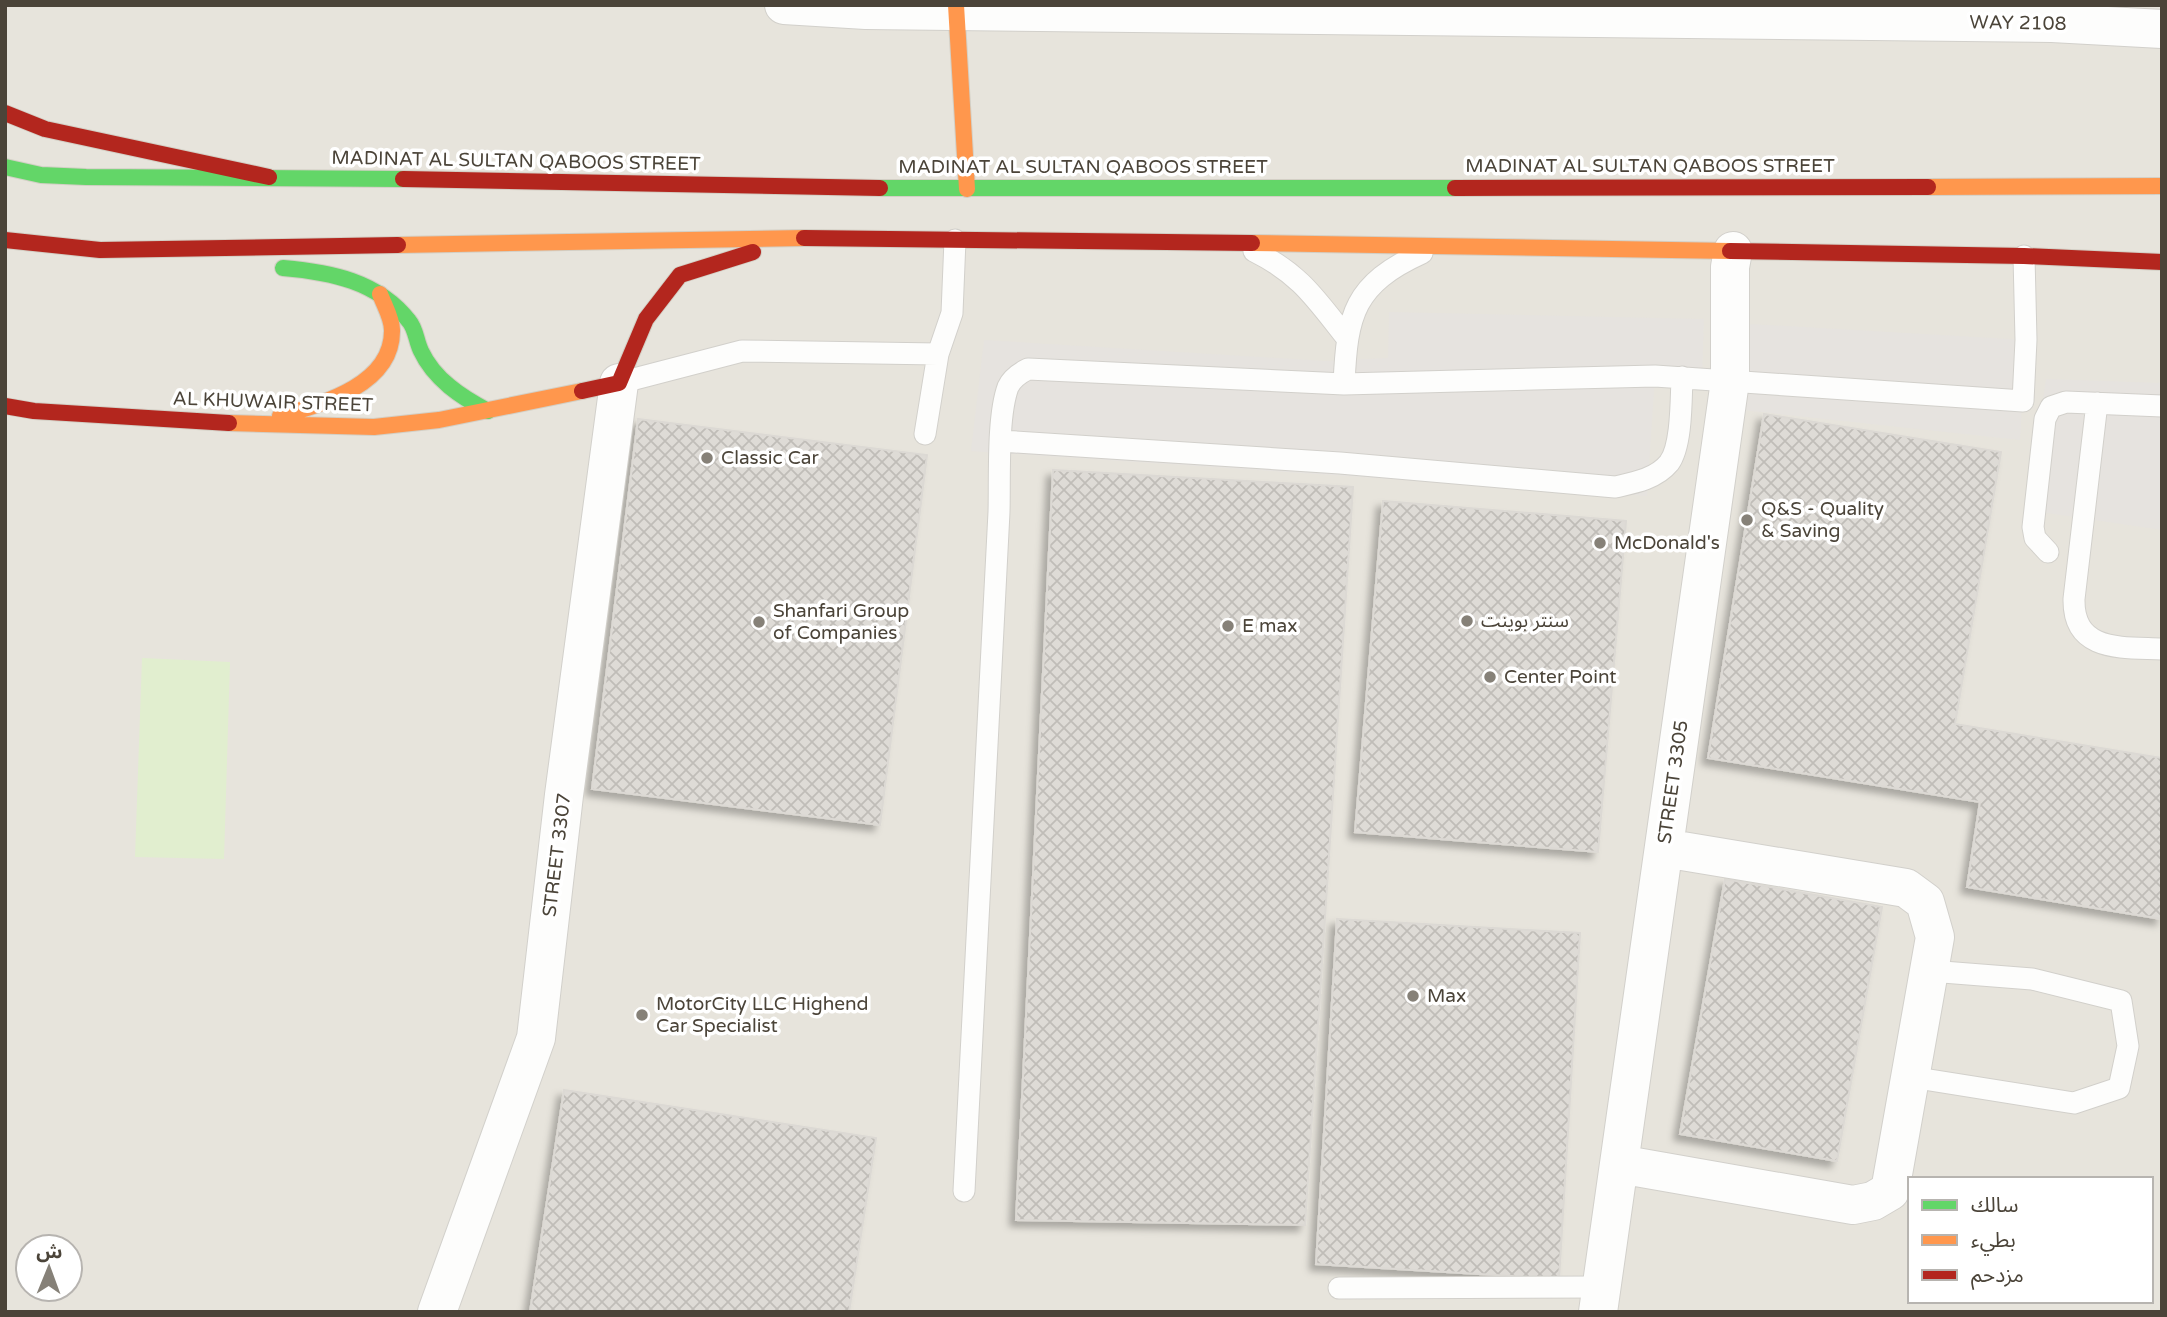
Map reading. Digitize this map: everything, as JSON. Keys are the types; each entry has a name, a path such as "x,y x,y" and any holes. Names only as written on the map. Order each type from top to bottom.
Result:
{"main road":[{"path":"957,8 967,190"},
{"path":"5,113 46,129 269,177"},
{"name":"MADINAT AL SULTAN QABOOS STREET","path":"5,167 41,175 86,177 269,177 967,190 2162,186"},
{"path":"619,383 646,320 680,275 741,254 852,237"},
{"path":"100,250 852,237 2024,256 2162,262"},
{"path":"5,240 237,264"},
{"path":"265,266 334,273 357,280 380,294 410,321 422,353 437,376 461,397 488,411"},
{"path":"250,424 297,412 341,396 368,379 386,354 392,329 380,294"},
{"name":"AL KHUWAIR STREET","path":"5,406 34,411 250,424 374,427 439,420 619,383"}],"street":[{"name":"WAY 2108","path":"784,5 2052,23 2162,29"},
{"name":"STREET 3305","path":"1599,1299 1730,381 1730,267 1733,251"},
{"name":"STREET 3307","path":"437,1312 536,1038 564,795 619,383"},
{"path":"1619,1164 1853,1205 1873,1201 1890,1191 1936,937 1925,902 1906,888 1664,848"}],"lane":[{"path":"925,434 938,354 952,313 955,240"},
{"path":"1239,243 1276,262 1302,282 1346,337"},
{"path":"1344,384 1346,337 1360,300 1375,281 1401,262 1436,246"},
{"path":"964,1191 1001,441 1009,386 1016,376 1028,369 1344,384 1655,376 2023,401 2026,340 2024,256"},
{"path":"619,383 742,351 938,354"},
{"path":"1001,441 1340,463 1615,487 1654,476 1670,462 1679,430 1682,377"},
{"path":"2048,552 2035,538 2033,527 2047,412 2057,403 2162,406"},
{"path":"2097,403 2074,599 2076,621 2093,641 2106,645 2162,649"},
{"path":"1911,1077 2074,1103 2119,1088 2129,1046 2121,1001 2032,979 1930,971"},
{"path":"1339,1288 1599,1299"}],"shaded area":[{"path":"5,5 2162,5 2162,1312 5,1312"},
{"path":"1389,312 1704,319 1702,379 1655,376 1647,496 971,451 984,340 1325,361 1388,358"},
{"path":"1750,324 2026,340 2020,440 1742,410"},
{"path":"2046,379 2162,383 2162,530 2027,510"}],"green space":[{"path":"142,658 230,662 224,859 135,857"}],"building":[{"path":"1764,414 2001,452 1955,724 2162,758 2162,919 1967,887 1980,802 1708,758"},
{"name":"Shanfari Group of Companies","path":"638,419 927,455 880,825 592,789"},
{"path":"1053,470 1353,487 1305,1225 1016,1220"},
{"name":"Center Point","path":"1383,501 1626,521 1598,852 1355,832"},
{"path":"1725,879 1882,907 1837,1161 1680,1134"},
{"path":"1337,919 1580,933 1559,1279 1316,1264"},
{"path":"564,1090 876,1138 849,1312 530,1312"}],"traffic: fast":[{"path":"5,167 41,175 86,177 403,179"},
{"path":"880,188 1455,188"},
{"path":"283,268 335,276 383,296 397,307 411,324 421,351 441,379 468,400 488,411"}],"traffic: slow":[{"path":"956,5 967,189"},
{"path":"1928,187 2162,186"},
{"path":"398,245 804,238"},
{"path":"1252,243 1730,251"},
{"path":"280,416 334,398 352,389 381,365 389,349 392,325 380,294"},
{"path":"229,423 374,427 439,420 582,391"}],"traffic: jam":[{"path":"5,113 45,129 269,177"},
{"path":"403,179 880,188"},
{"path":"1455,188 1928,187"},
{"path":"804,238 1252,243"},
{"path":"5,240 100,250 398,245"},
{"path":"1730,251 2024,256 2162,262"},
{"path":"582,391 619,383 646,319 680,275 753,252"},
{"path":"5,406 34,411 229,423"}],"place":[{"name":"Classic Car","path":"707,458"},
{"name":"Q&S - Quality & Saving","path":"1747,520"},
{"name":"McDonald's","path":"1600,543"},
{"name":"سنتر بوينت","path":"1467,621"},
{"name":"Shanfari Group of Companies","path":"759,622"},
{"name":"E max","path":"1228,626"},
{"name":"Center Point","path":"1490,677"},
{"name":"Max","path":"1413,996"},
{"name":"MotorCity LLC Highend Car Specialist","path":"642,1015"}]}
